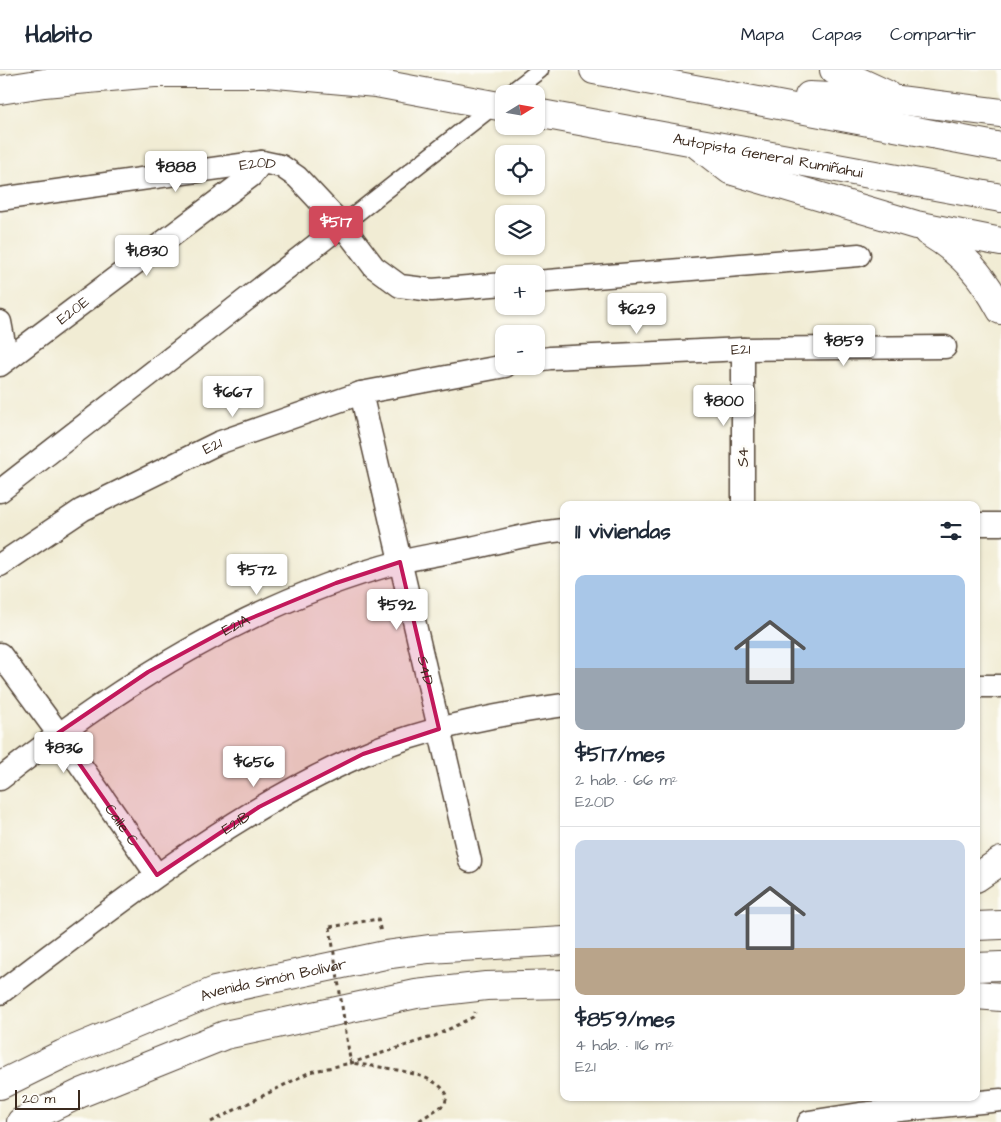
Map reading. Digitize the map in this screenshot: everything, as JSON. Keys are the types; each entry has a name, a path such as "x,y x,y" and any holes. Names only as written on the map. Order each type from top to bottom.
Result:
{"highway":[{"path":"594,70 1001,147"},
{"path":"834,70 898,100"},
{"path":"0,90 44,83 154,73 266,73 376,83 495,105"},
{"path":"712,92 898,100 1001,113"},
{"name":"Autopista General Rumiñahui","path":"545,115 1001,198"},
{"path":"695,143 730,170 916,225 1001,242"},
{"path":"916,225 954,248 988,286 1001,310"},
{"path":"980,875 1001,861"},
{"path":"980,884 1001,882"},
{"path":"980,926 1001,925"},
{"name":"Avenida Simón Bolívar","path":"0,1085 63,1054 215,991 385,955 429,949 560,942"},
{"path":"980,967 1001,966"},
{"path":"21,1122 81,1093 225,1035 416,994 486,986 560,984"},
{"path":"980,995 1001,997"}],"street":[{"path":"521,85 540,70"},
{"path":"0,491 495,105"},
{"name":"E20D","path":"0,199 262,162 281,166 297,177 342,225 374,267 400,286 432,290 495,285"},
{"name":"E20E","path":"4,362 250,176 262,162"},
{"path":"545,281 859,256"},
{"path":"0,322 4,362"},
{"name":"E21","path":"545,359 743,349 945,347"},
{"name":"S4","path":"743,349 743,501"},
{"name":"E21","path":"0,565 82,510 218,443 361,393 495,368"},
{"name":"S4D","path":"361,393 470,861"},
{"path":"980,524 1001,524"},
{"name":"E21A","path":"0,779 58,733 148,672 237,624 336,583 400,562 560,531"},
{"name":"Calle C","path":"0,654 58,733 157,875"},
{"path":"980,686 1001,686"},
{"name":"E21B","path":"0,993 157,875 258,807 363,754 439,729 525,710 560,706"},
{"path":"809,1122 860,1114 1001,1100"}],"path":[{"path":"351,1061 330,927 378,919"},
{"path":"211,1122 310,1072 435,1036 473,1018 486,986"},
{"path":"351,1061 395,1070 429,1080 443,1087 448,1095 444,1104 418,1122"}],"highlighted area":[{"path":"400,562 439,729 363,754 259,807 157,875 58,733 148,672 237,624 336,583"}]}
